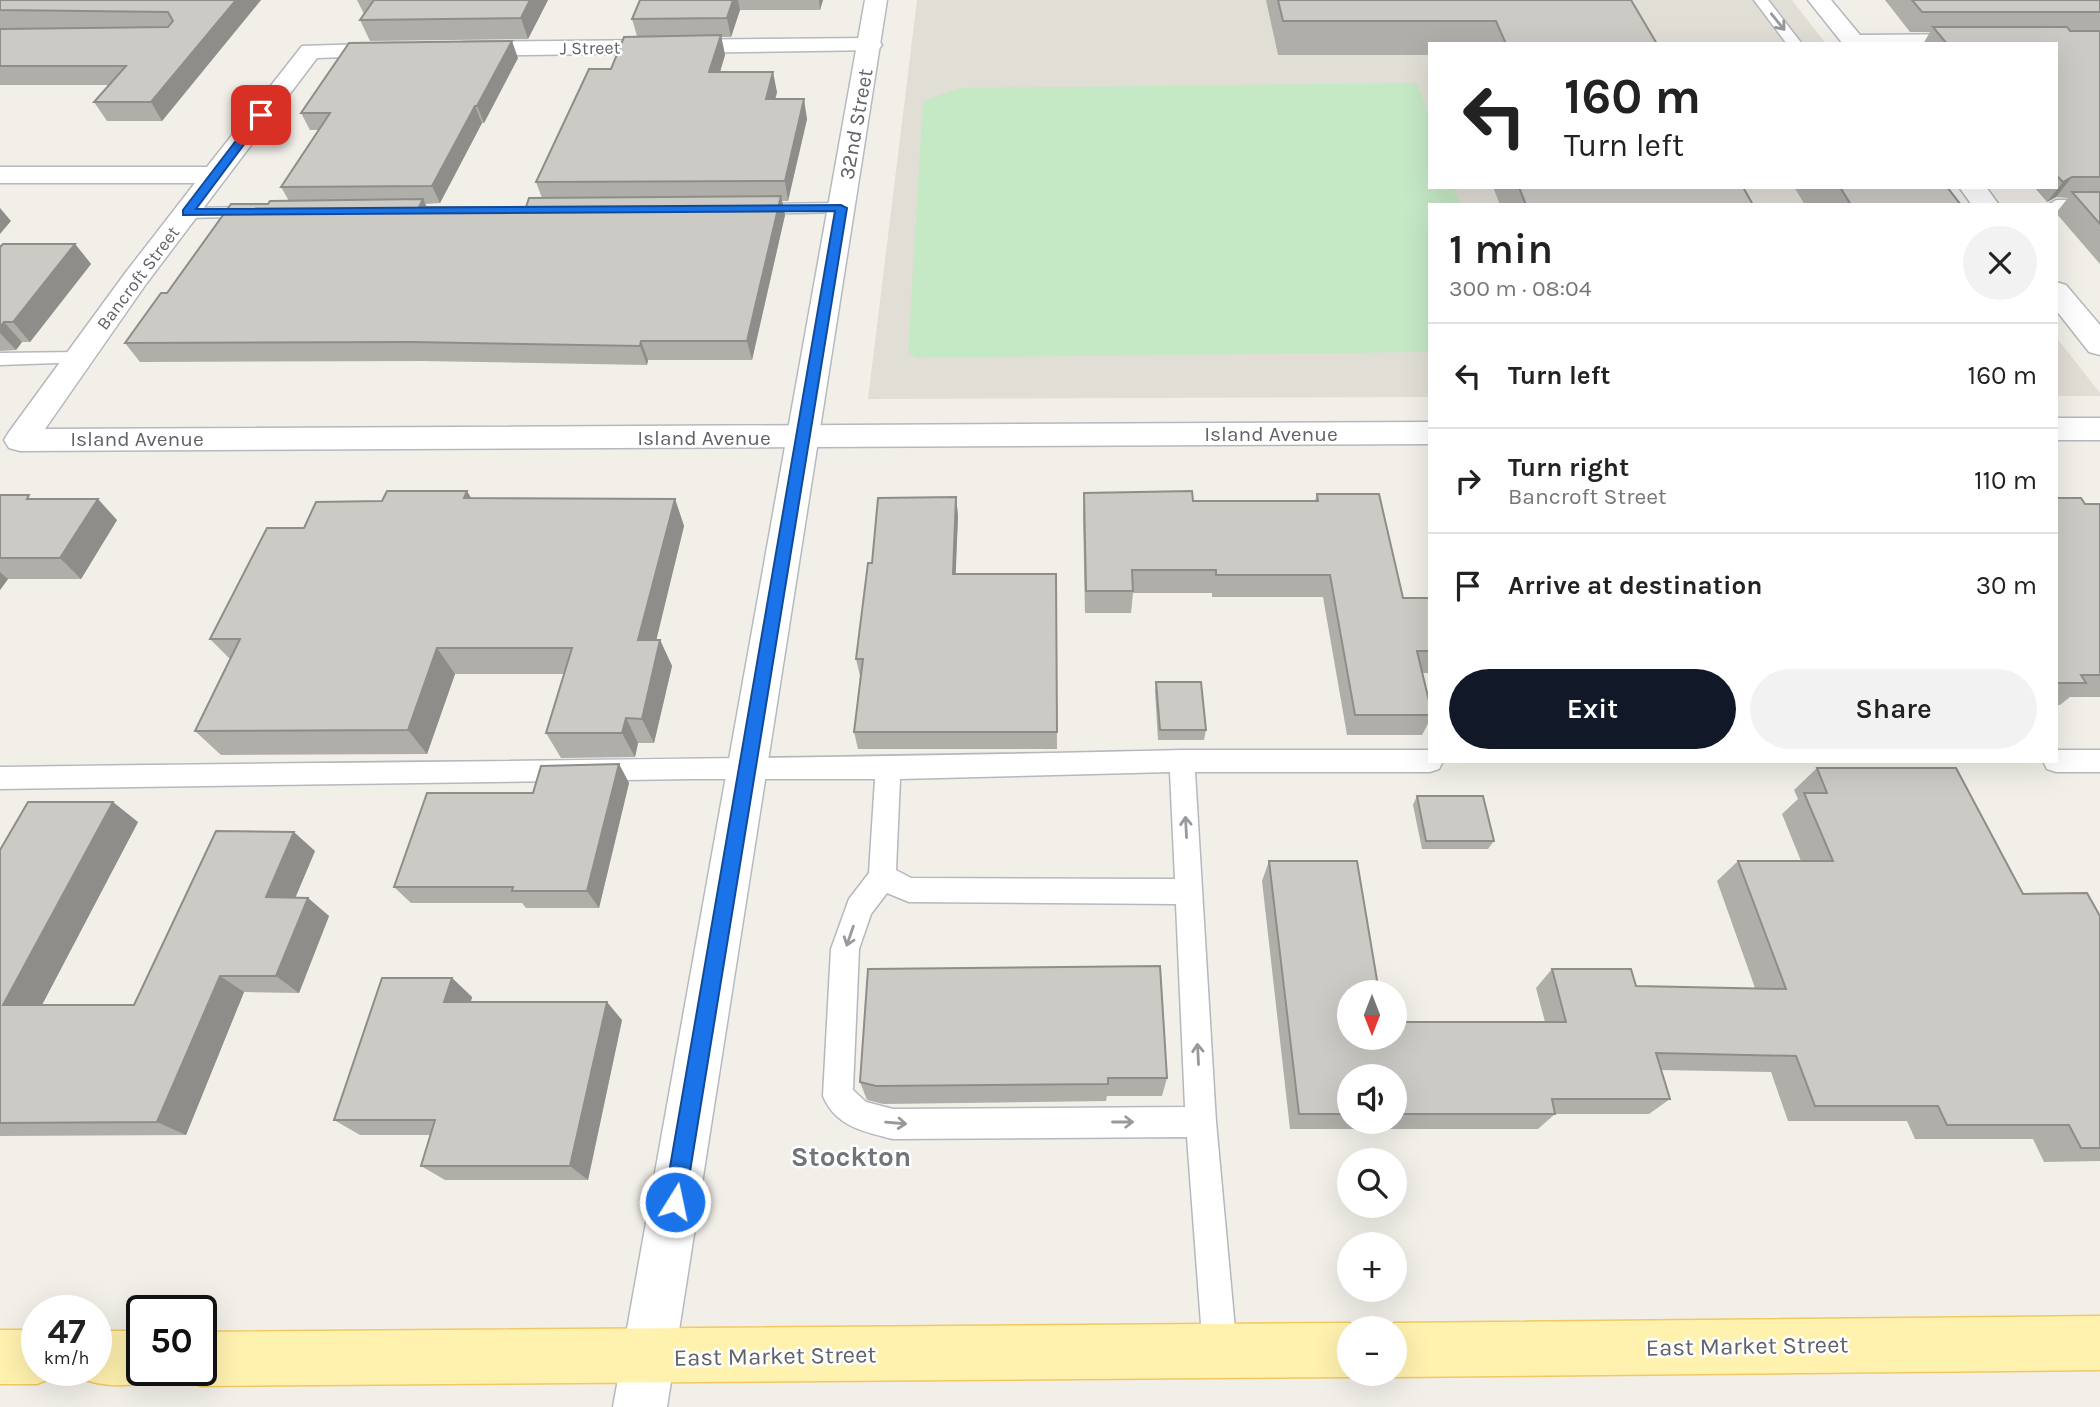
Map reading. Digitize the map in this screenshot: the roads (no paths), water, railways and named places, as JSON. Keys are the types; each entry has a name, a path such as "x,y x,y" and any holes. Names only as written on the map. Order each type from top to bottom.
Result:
{"main road":[{"name":"East Market Street","path":"1407,1350 2100,1343"},
{"name":"East Market Street","path":"217,1360 645,1382 1220,1351 1337,1350"},
{"path":"0,1357 21,1357"}],"street":[{"name":"32nd Street","path":"645,1382 876,0"},
{"path":"1819,0 1853,42"},
{"path":"1924,42 1994,41"},
{"name":"J Street","path":"448,49 870,45"},
{"name":"Bancroft Street","path":"20,440 310,51 421,50"},
{"path":"0,175 217,175"},
{"path":"1974,189 1984,203"},
{"path":"2058,293 2100,345"},
{"path":"2058,429 2100,429"},
{"name":"Island Avenue","path":"20,440 1428,433"}],"lane":[{"path":"1761,0 1794,42"},
{"path":"2058,205 2100,205"},
{"path":"736,209 841,208"},
{"path":"187,213 270,212"},
{"path":"0,359 78,359"},
{"path":"0,778 888,768 1182,761 1428,761"},
{"path":"1182,761 1202,1122 1220,1351"},
{"path":"2058,761 2100,761"},
{"path":"888,768 883,877 859,908 845,949 838,1096 858,1115 893,1124 1202,1122"},
{"path":"883,877 909,890 1190,892"}],"district":[{"name":"Stockton","path":"851,1156"}]}
